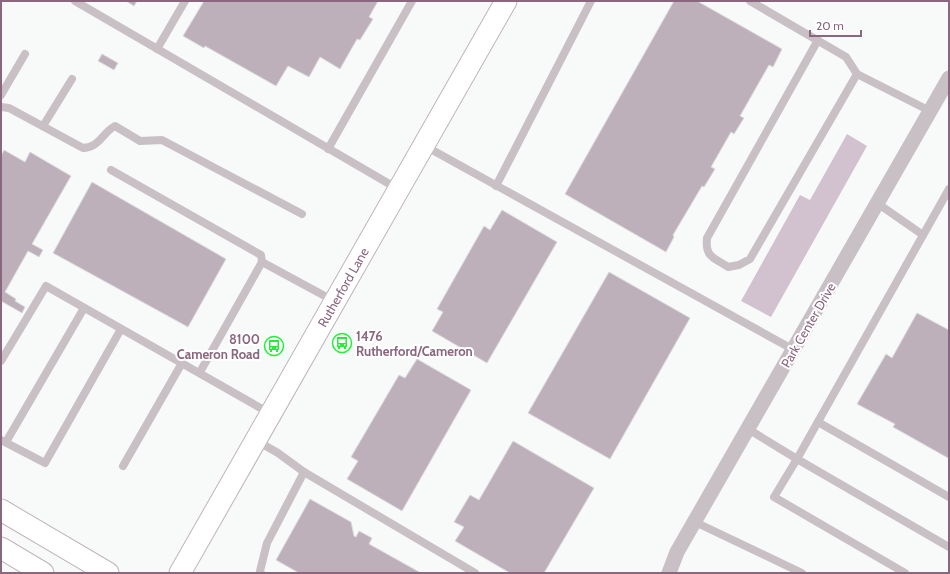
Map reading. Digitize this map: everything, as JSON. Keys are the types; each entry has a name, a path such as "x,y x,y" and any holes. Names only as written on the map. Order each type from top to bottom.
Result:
{"street":[{"name":"Rutherford Lane","path":"180,573 506,1"},
{"name":"Park Center Drive","path":"669,573 677,552 949,78"},
{"path":"1,510 108,573"},
{"path":"1,548 43,573"}],"lane":[{"path":"75,1 398,190"},
{"path":"158,49 185,1"},
{"path":"328,149 412,1"},
{"path":"496,186 591,1"},
{"path":"750,1 846,57 857,74 930,111"},
{"path":"818,40 707,238 706,247 709,255 728,267 739,265 750,259 857,74"},
{"path":"1,95 25,54"},
{"path":"43,126 72,79"},
{"path":"1,107 10,108 83,148 89,148 100,141 108,130 115,126 140,141 162,140 302,214"},
{"path":"423,146 794,350"},
{"path":"111,170 261,255 262,262 200,372"},
{"path":"905,573 774,497 797,460 949,189"},
{"path":"878,203 923,235"},
{"path":"262,262 334,302"},
{"path":"1,361 46,286 200,372 271,414"},
{"path":"84,308 3,441 45,463 121,329"},
{"path":"123,466 182,363"},
{"path":"818,422 949,497"},
{"path":"748,429 797,460 949,547"},
{"path":"256,440 278,453 304,472 475,573"},
{"path":"261,573 260,571 267,543 304,472"},
{"path":"695,522 802,573"}],"shaded area":[{"path":"847,134 867,146 771,317 741,301 800,195 810,200"}],"building":[{"path":"126,1 137,1 134,6"},
{"path":"204,1 378,1 369,17 373,19 360,40 357,39 340,69 320,57 309,77 288,66 276,86 205,46 204,48 183,36"},
{"path":"674,1 697,1 782,49 773,67 769,65 740,116 744,118 734,134 731,132 711,167 715,169 704,187 702,186 673,235 674,237 666,252 565,194"},
{"path":"102,54 118,63 114,70 98,61"},
{"path":"4,150 25,162 30,152 71,176 32,244 43,250 39,257 28,251 5,292 25,307 22,313 1,301 1,156"},
{"path":"92,182 226,259 188,327 53,253"},
{"path":"502,210 557,242 487,363 432,331 443,312 437,309 484,226 490,230"},
{"path":"609,272 690,318 610,459 528,413"},
{"path":"917,313 949,330 948,458 893,427 895,424 857,404 886,354 892,358"},
{"path":"417,359 471,390 402,511 347,479 358,461 351,457 399,375 405,378"},
{"path":"513,441 594,488 544,573 510,573 455,541 464,527 454,522 470,495 479,500"},
{"path":"310,499 351,522 354,536 356,537 359,531 372,538 369,544 421,573 299,573 276,560"}],"place":[{"name":"1476 Rutherford/Cameron","path":"342,343"},
{"name":"8100 Cameron Road","path":"274,346"}]}
